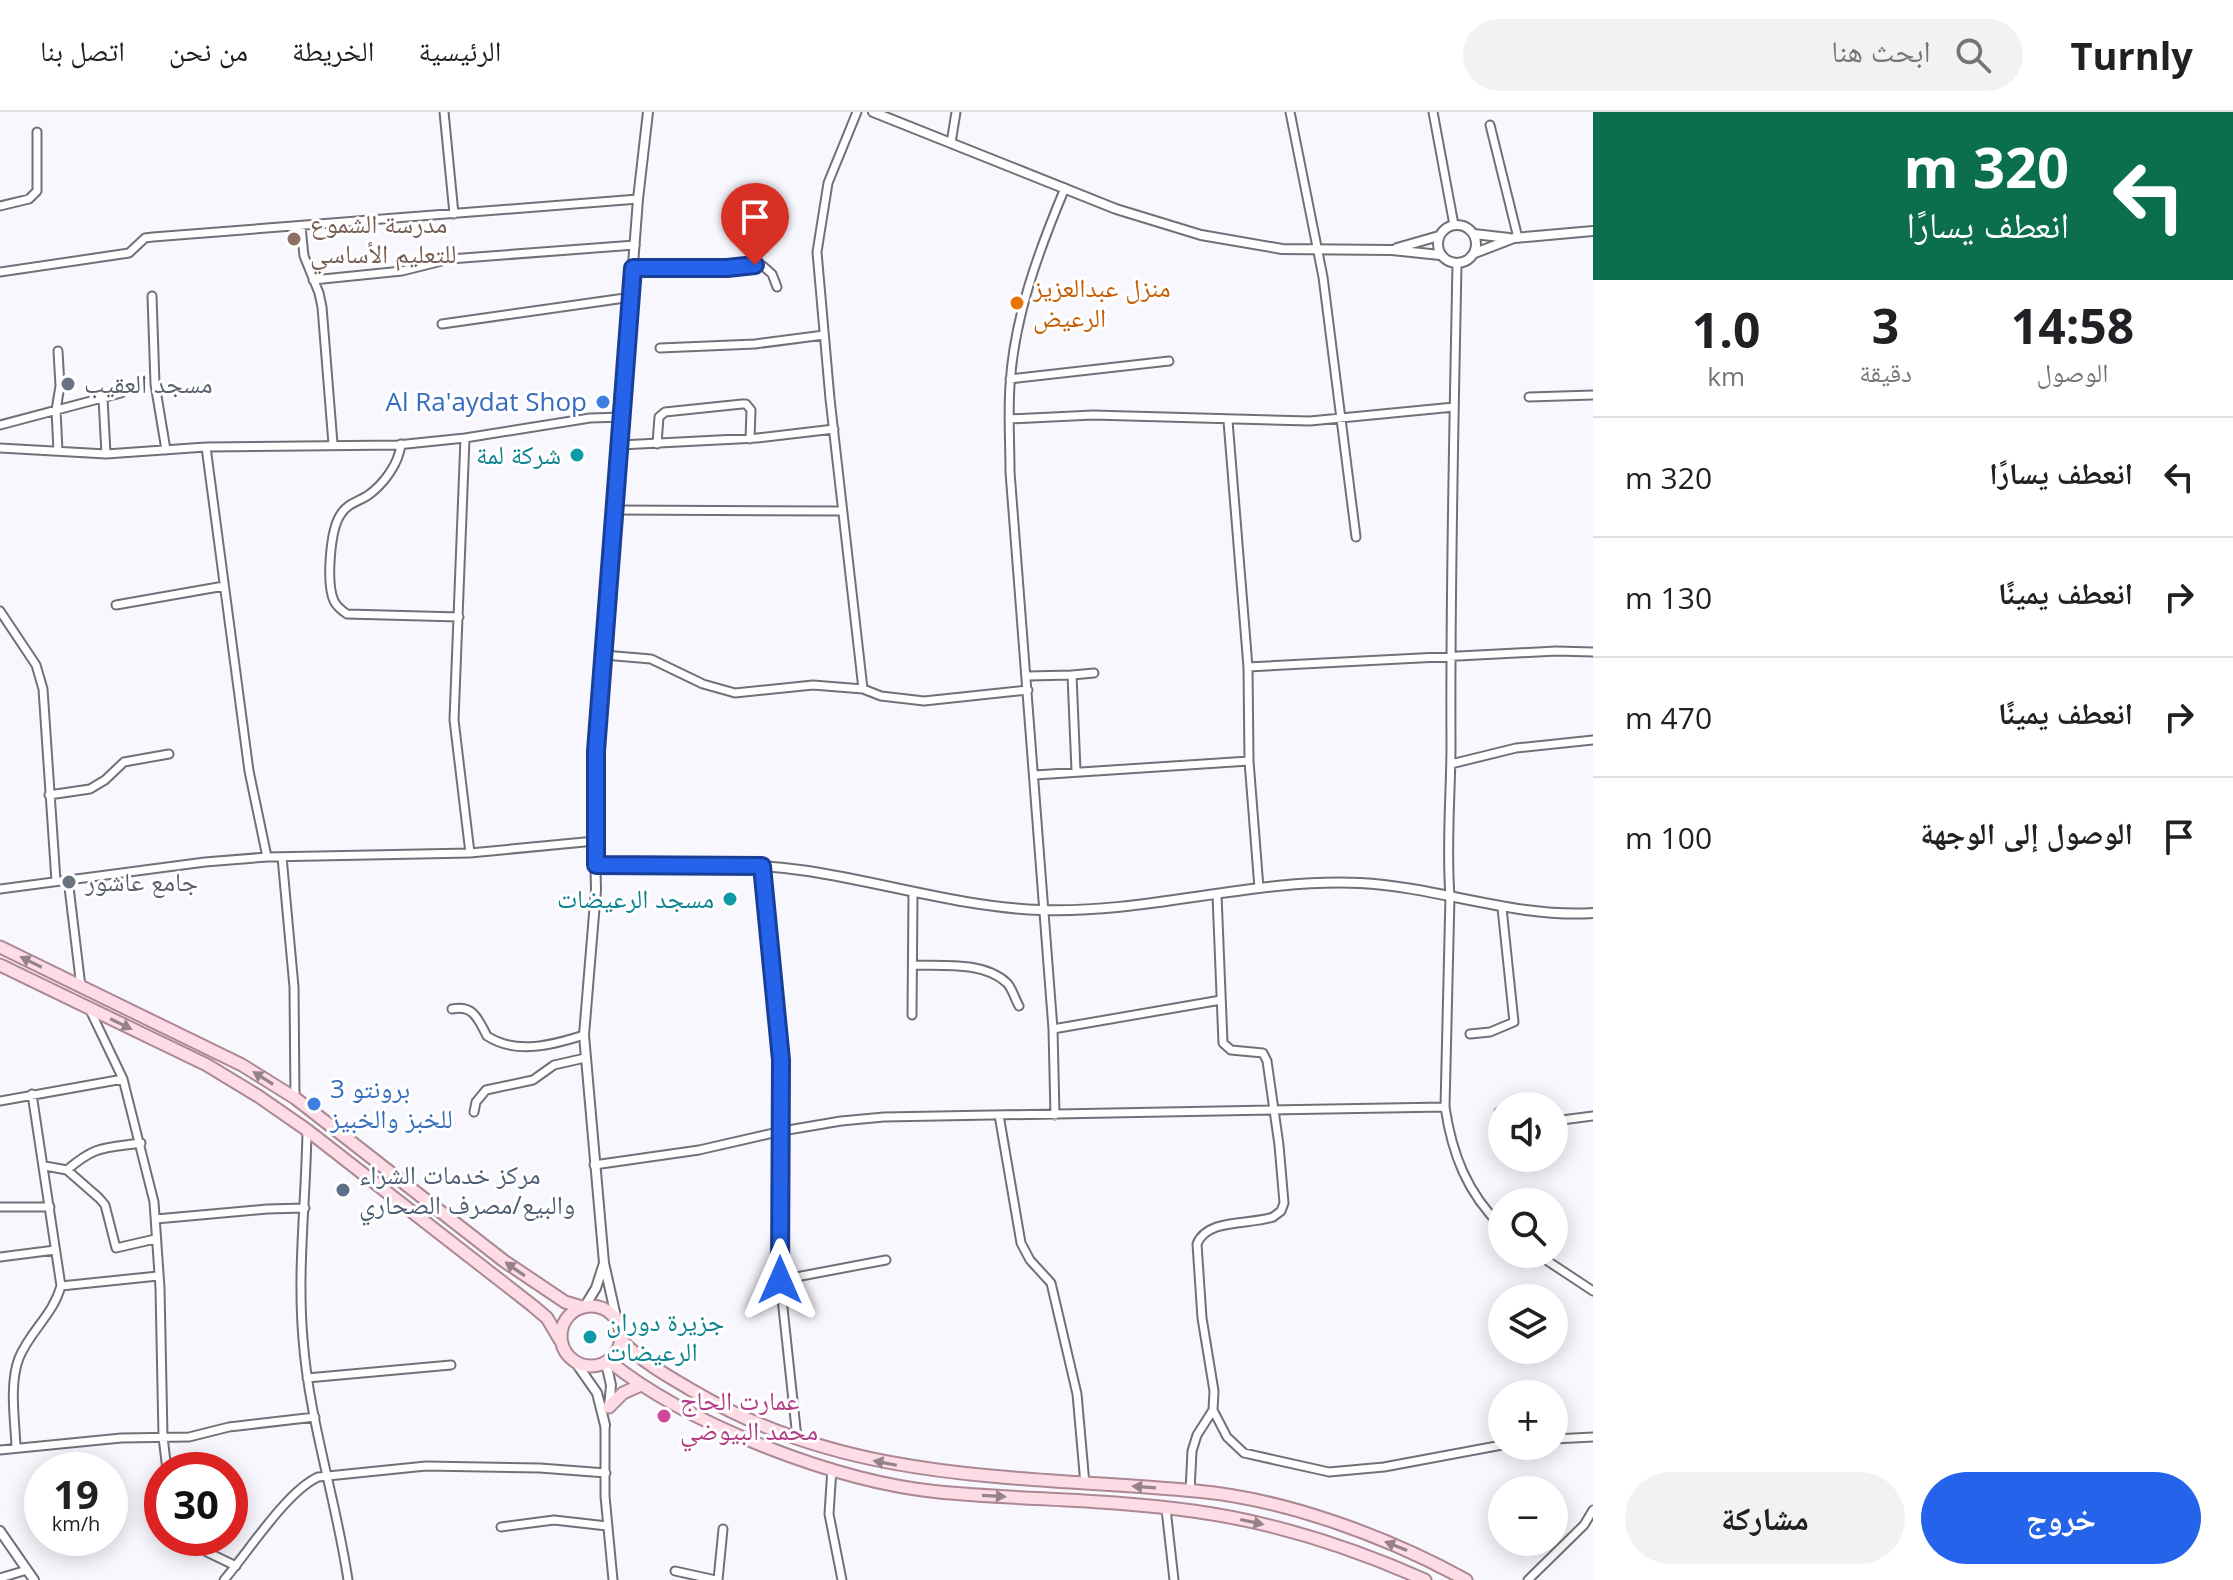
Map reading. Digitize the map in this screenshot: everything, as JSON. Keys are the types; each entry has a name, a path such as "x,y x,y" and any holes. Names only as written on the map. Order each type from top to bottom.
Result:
{"main road":[{"path":"0,947 242,1065 295,1098 504,1261 565,1302 607,1310 617,1321 621,1340 617,1352 607,1362 596,1366 576,1363 566,1354 547,1318 307,1130 207,1065 0,965"},
{"path":"560,1340 565,1319 584,1306"},
{"path":"621,1340 633,1353 712,1402 797,1438 860,1458 974,1476 1190,1491 1248,1500 1352,1529 1404,1549 1466,1580"},
{"path":"607,1362 641,1385 749,1438 832,1468 893,1485 936,1492 1099,1501 1205,1513 1321,1539 1377,1558 1425,1580"},
{"path":"609,1407 623,1393 641,1385"}],"street":[{"path":"444,112 454,214"},
{"path":"617,1321 604,1263 584,1035 596,890 596,751 638,199 648,112"},
{"path":"857,112 828,183 817,252 863,689"},
{"path":"873,112 1116,209 1201,235 1282,249 1392,250 1440,255 1457,264 1468,261 1475,253 1516,238"},
{"path":"951,143 956,112"},
{"path":"1290,112 1318,250 1356,537"},
{"path":"1433,112 1454,225"},
{"path":"1490,125 1516,238"},
{"path":"0,206 29,199 37,191 37,132"},
{"path":"1055,1115 1053,1029 1010,472 1009,419 1010,379 1023,309 1033,272 1065,188"},
{"path":"0,272 129,253 145,238 153,237 638,199"},
{"path":"1392,250 1439,236 1454,225 1465,226 1474,234 1477,243 1475,253"},
{"path":"301,227 304,256 319,293 326,337 333,444"},
{"path":"1474,234 1516,238 1593,231"},
{"path":"1439,236 1437,245 1440,255"},
{"path":"313,280 402,271 450,259 635,245"},
{"path":"1457,264 1445,1107 1449,1132 1465,1178 1488,1213"},
{"path":"633,268 763,266 772,274 777,287"},
{"path":"152,296 155,384 166,450"},
{"path":"442,324 632,297"},
{"path":"660,348 755,344 824,335"},
{"path":"58,351 58,451"},
{"path":"1010,379 1169,361"},
{"path":"0,425 121,393"},
{"path":"1529,397 1593,395"},
{"path":"103,398 106,454"},
{"path":"657,444 659,417 665,412 742,404 751,410 750,439"},
{"path":"1009,419 1093,415 1228,421 1340,419 1454,407"},
{"path":"0,448 106,454 206,447 401,444 465,438 590,418 623,417"},
{"path":"1228,421 1248,667 1249,761 1259,888"},
{"path":"620,445 750,439 834,429"},
{"path":"465,438 454,720 470,853"},
{"path":"401,444 396,463 385,478 371,493 346,507 333,529 330,585 333,598 347,614 459,617"},
{"path":"206,447 249,771 267,857"},
{"path":"615,510 842,511"},
{"path":"116,605 224,586"},
{"path":"0,611 36,665 43,689 56,881"},
{"path":"1248,667 1556,651 1593,652"},
{"path":"604,655 651,659 703,684 735,693 813,685 863,689 881,696 924,701 1028,690"},
{"path":"1028,676 1094,673"},
{"path":"1072,675 1076,771"},
{"path":"1451,764 1516,748 1593,740"},
{"path":"49,795 93,788 124,762 169,754"},
{"path":"1035,775 1249,761"},
{"path":"0,889 205,862 267,857 470,853 595,841"},
{"path":"282,857 294,987 295,1098"},
{"path":"596,865 762,866 976,903 1043,910 1086,910 1259,888 1356,883 1402,887 1502,908 1551,914 1593,913"},
{"path":"762,866 779,1028 782,1131 780,1280 797,1438"},
{"path":"68,879 81,987"},
{"path":"912,1015 913,893"},
{"path":"1190,1491 1190,1467 1197,1435 1213,1410 1214,1391 1202,1318 1197,1244 1203,1233 1214,1228 1265,1220 1281,1211 1284,1203 1267,1061 1263,1053 1231,1050 1223,1043 1217,895"},
{"path":"1470,1034 1490,1032 1514,1022 1502,908"},
{"path":"913,965 972,968 993,975 1007,984 1019,1006"},
{"path":"1053,1029 1221,1000"},
{"path":"89,1008 123,1079 141,1143 156,1219 165,1452"},
{"path":"452,1009 477,1014 487,1036 512,1046 547,1045 584,1035"},
{"path":"474,1112 476,1102 486,1090 533,1080 554,1065 585,1058"},
{"path":"0,1101 123,1079"},
{"path":"16,1447 16,1368 23,1351 51,1312 61,1286 32,1094"},
{"path":"594,1165 699,1150 782,1131 884,1117 1445,1107"},
{"path":"999,1115 1021,1243 1030,1260 1051,1283 1067,1350 1077,1394 1085,1484"},
{"path":"1568,1119 1593,1116"},
{"path":"307,1130 301,1302 307,1378 348,1580"},
{"path":"67,1170 87,1153 141,1143"},
{"path":"45,1166 67,1170 105,1205 116,1248 155,1239"},
{"path":"0,1207 50,1207"},
{"path":"156,1219 305,1208"},
{"path":"0,1257 55,1250"},
{"path":"780,1280 886,1260"},
{"path":"584,1306 596,1288 604,1263"},
{"path":"1558,1268 1593,1291"},
{"path":"61,1286 158,1276"},
{"path":"605,1425 611,1385 607,1362"},
{"path":"576,1363 597,1393 605,1425 607,1526 613,1580"},
{"path":"307,1378 451,1365"},
{"path":"1213,1410 1227,1437 1244,1453 1329,1472 1384,1467 1488,1448"},
{"path":"0,1450 189,1437 229,1427 315,1417"},
{"path":"1568,1438 1593,1437"},
{"path":"224,1580 298,1491 313,1479 426,1466 606,1473"},
{"path":"832,1468 829,1514 842,1580"},
{"path":"1166,1509 1174,1580"},
{"path":"1528,1580 1584,1525 1593,1510"},
{"path":"501,1527 545,1520 607,1526"},
{"path":"675,1571 717,1580 723,1529"},
{"path":"0,1531 34,1580"},
{"path":"215,1556 236,1566"},
{"path":"0,1578 27,1570"}],"place":[{"name":"مدرسة الشموع للتعليم الأساسي","path":"294,239"},
{"name":"منزل عبدالعزيز الرعيض","path":"1017,303"},
{"name":"مسجد العقيب","path":"68,384"},
{"name":"Al Ra'aydat Shop","path":"603,402"},
{"name":"شركة لمة","path":"577,455"},
{"name":"جامع عاشور","path":"69,882"},
{"name":"مسجد الرعيضات","path":"730,899"},
{"name":"برونتو 3 للخبز والخبيز","path":"314,1104"},
{"name":"مركز خدمات الشراء والبيع/مصرف الصحاري","path":"343,1190"},
{"name":"جزيرة دوران الرعيضات","path":"590,1337"},
{"name":"عمارت الحاج محمد البيوضي","path":"664,1416"}],"route":[{"path":"755,265 633,268 594,808 596,865 762,866 781,1060 780,1280"}]}
